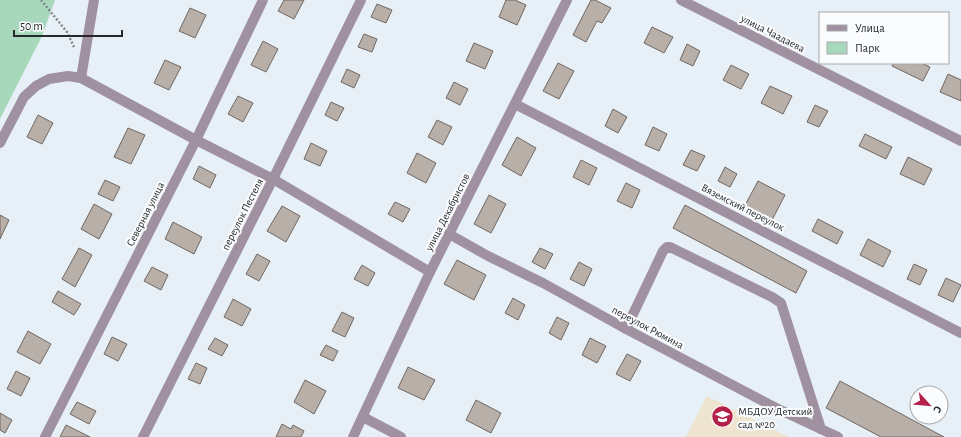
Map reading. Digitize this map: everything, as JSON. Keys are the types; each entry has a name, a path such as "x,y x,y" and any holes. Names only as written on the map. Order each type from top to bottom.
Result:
{"street":[{"path":"81,78 94,0"},
{"name":"Северная улица","path":"45,437 196,140 263,0"},
{"name":"переулок Пестеля","path":"143,437 361,0"},
{"name":"улица Декабристов","path":"353,437 364,417 430,272 568,0"},
{"name":"улица Чаадаева","path":"681,0 961,141"},
{"path":"0,142 24,97 36,86 49,79 68,76 81,78 196,140 273,179 430,272"},
{"name":"Вяземский переулок","path":"515,104 961,332"},
{"name":"переулок Рюмина","path":"449,234 776,408 838,437"},
{"path":"626,329 663,251 667,247 670,247 772,296 781,303 821,429"},
{"path":"364,417 402,437"}],"path":[{"path":"41,0 67,32 83,64"}],"shaded area":[{"name":"МБДОУ Детский сад №20","path":"707,396 789,437 686,437"}],"green space":[{"path":"0,0 55,0 42,36 0,119"}],"building":[{"path":"284,0 304,0 294,19 278,11"},
{"path":"506,0 515,0 526,5 517,25 499,17"},
{"path":"591,0 595,0 611,8 602,23 597,21 586,42 573,35"},
{"path":"377,4 392,10 386,23 371,17"},
{"path":"190,8 206,15 195,38 179,31"},
{"path":"652,27 673,37 664,53 644,43"},
{"path":"364,34 377,39 372,52 358,47"},
{"path":"263,41 278,49 266,72 251,65"},
{"path":"474,43 493,51 485,69 466,61"},
{"path":"687,44 700,51 693,66 680,60"},
{"path":"165,60 181,67 169,90 154,83"},
{"path":"558,63 574,71 559,99 543,91"},
{"path":"893,64 923,64 930,67 923,81 892,66"},
{"path":"731,65 749,74 741,89 723,80"},
{"path":"347,69 360,75 354,88 341,82"},
{"path":"948,74 961,80 961,101 940,92"},
{"path":"454,82 468,89 460,105 446,98"},
{"path":"770,86 792,96 783,114 761,103"},
{"path":"238,96 253,103 243,122 228,114"},
{"path":"331,102 344,108 337,121 325,115"},
{"path":"815,105 828,111 819,127 807,122"},
{"path":"613,109 627,117 618,133 605,126"},
{"path":"38,115 53,123 42,144 27,137"},
{"path":"437,120 452,127 443,145 428,137"},
{"path":"653,127 667,134 659,151 645,145"},
{"path":"128,128 145,135 131,164 114,157"},
{"path":"865,134 892,147 886,159 859,146"},
{"path":"517,137 536,148 521,176 502,165"},
{"path":"311,143 327,151 320,166 304,159"},
{"path":"691,150 705,156 697,171 683,165"},
{"path":"417,153 436,163 426,183 407,173"},
{"path":"908,157 932,169 924,185 900,174"},
{"path":"581,160 597,168 589,185 573,177"},
{"path":"199,166 216,175 210,188 193,179"},
{"path":"725,167 737,174 730,187 718,181"},
{"path":"105,180 120,187 113,201 98,194"},
{"path":"758,181 785,195 771,222 743,209"},
{"path":"626,183 640,190 632,208 617,201"},
{"path":"489,195 506,204 491,233 474,224"},
{"path":"395,202 410,209 403,222 388,214"},
{"path":"94,204 112,214 99,239 81,229"},
{"path":"685,205 807,271 796,293 673,228"},
{"path":"282,206 300,216 286,242 267,231"},
{"path":"0,215 9,220 0,239"},
{"path":"818,219 843,232 837,244 812,231"},
{"path":"173,222 202,237 194,254 165,239"},
{"path":"868,239 891,251 883,267 860,255"},
{"path":"79,248 92,255 75,287 62,279"},
{"path":"540,248 553,254 545,269 532,262"},
{"path":"257,254 270,261 259,281 246,274"},
{"path":"457,260 486,275 474,300 444,284"},
{"path":"579,262 592,269 584,286 570,279"},
{"path":"914,264 927,270 920,285 907,279"},
{"path":"362,265 375,273 368,286 354,279"},
{"path":"152,267 168,275 161,290 144,281"},
{"path":"946,278 961,285 953,302 938,295"},
{"path":"58,291 81,304 74,315 52,302"},
{"path":"513,298 525,305 518,320 505,313"},
{"path":"233,299 251,309 242,326 224,317"},
{"path":"342,312 354,318 345,337 332,331"},
{"path":"557,317 569,323 561,340 549,333"},
{"path":"28,331 51,344 40,364 17,352"},
{"path":"112,337 127,344 118,361 104,354"},
{"path":"215,338 228,345 222,356 208,349"},
{"path":"590,338 606,346 597,363 582,355"},
{"path":"326,345 338,351 333,361 320,355"},
{"path":"627,354 641,361 630,381 616,374"},
{"path":"196,363 207,368 200,384 188,379"},
{"path":"408,367 435,380 424,400 398,388"},
{"path":"16,371 30,378 21,396 7,389"},
{"path":"305,380 326,391 314,414 294,402"},
{"path":"840,381 909,418 909,425 922,425 944,437 881,437 826,408"},
{"path":"476,400 501,413 491,433 466,420"},
{"path":"77,402 96,411 89,424 70,414"},
{"path":"0,413 12,420 5,433 0,430"},
{"path":"282,424 291,429 293,425 304,431 301,437 276,437"},
{"path":"66,425 90,437 60,437"}],"place":[{"name":"МБДОУ Детский сад №20","path":"722,417"}]}
